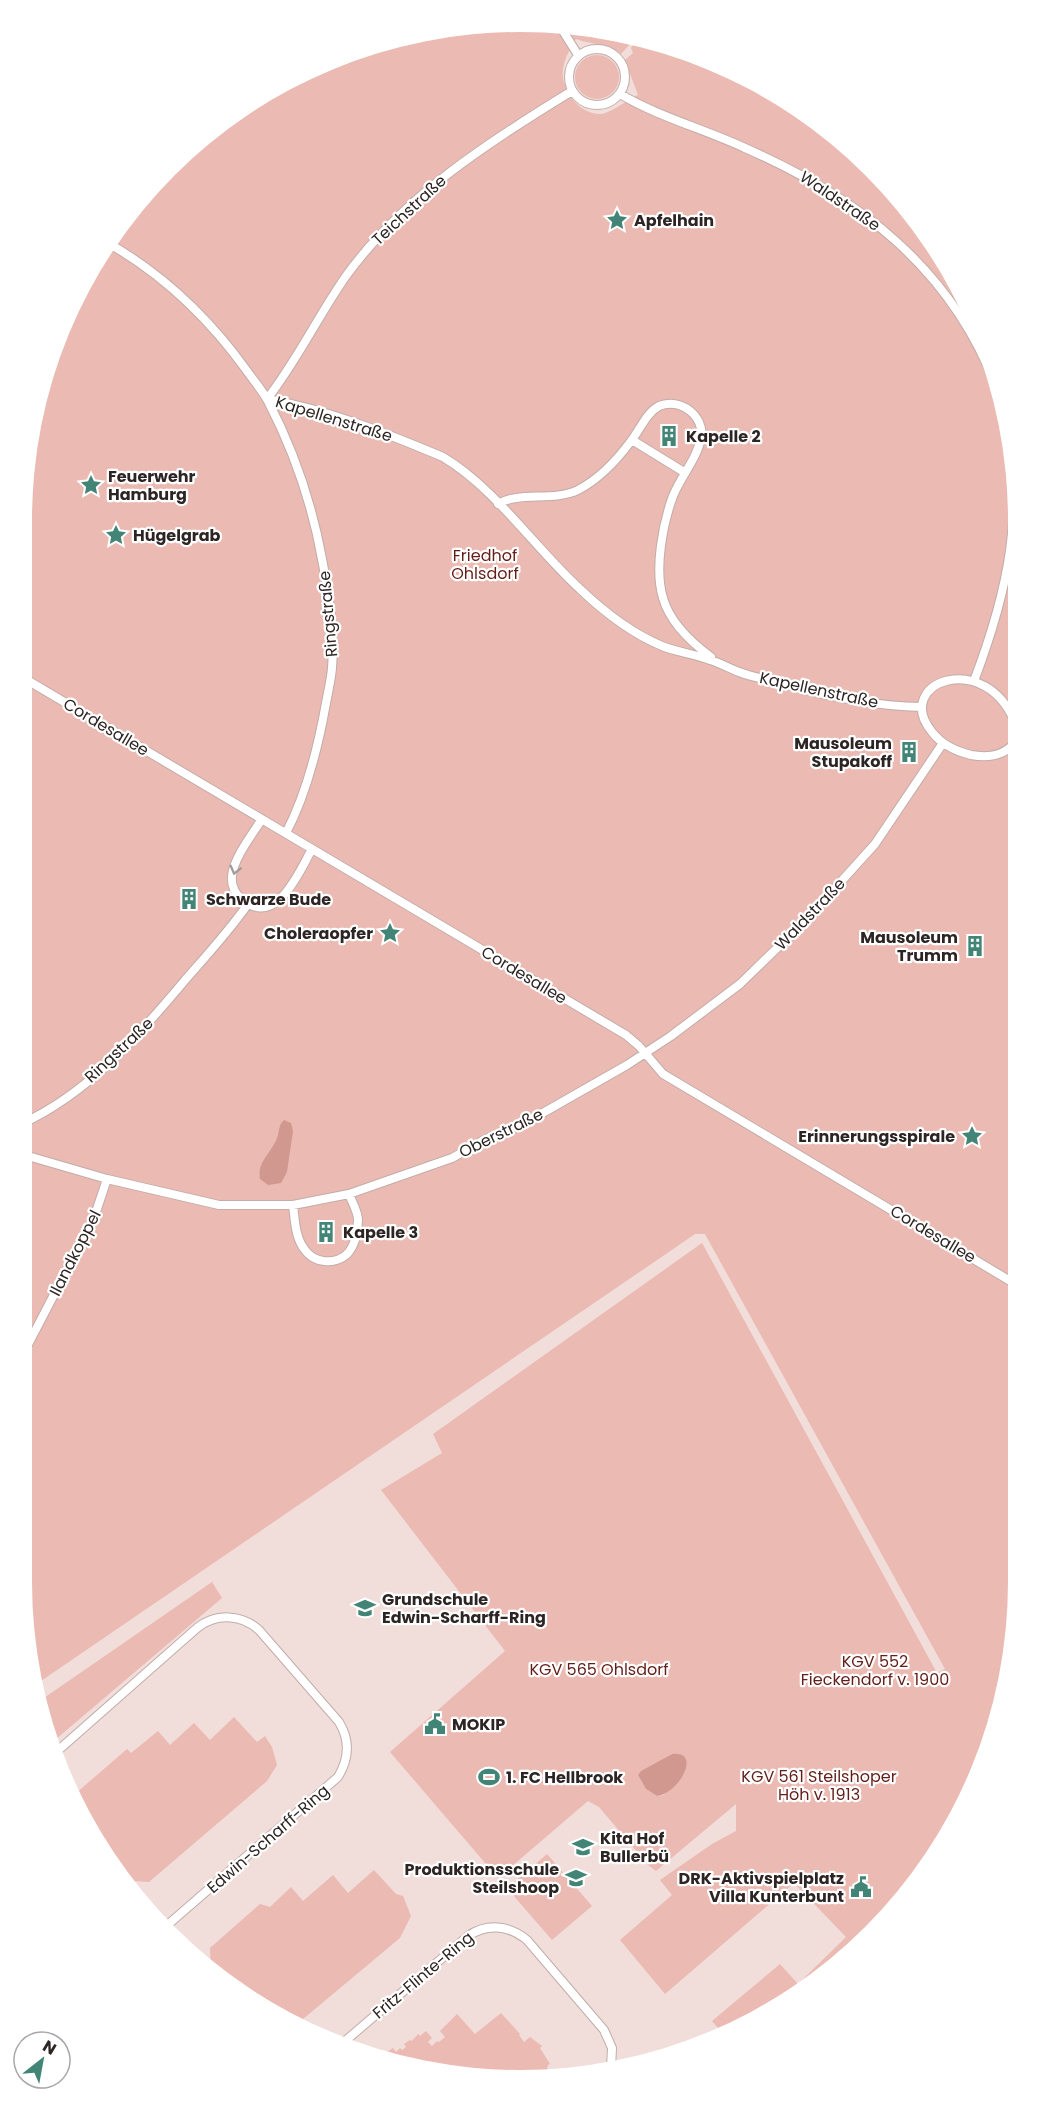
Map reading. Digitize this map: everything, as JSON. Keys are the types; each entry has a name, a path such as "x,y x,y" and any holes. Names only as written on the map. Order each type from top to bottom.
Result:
{"street":[{"path":"565,34 578,55"},
{"path":"594,49 611,53 618,59 624,72 620,94 610,102 594,105 581,101 572,91 568,81 569,70 578,55 594,49"},
{"name":"Teichstraße","path":"267,399 347,275 391,223 465,162 521,122 572,91"},
{"name":"Waldstraße","path":"620,94 654,111 717,136 822,186 870,219 910,254 951,301 971,333"},
{"name":"Kapellenstraße","path":"115,248 161,277 215,329 267,399 297,404 346,420 444,457 457,465 498,504 578,588 629,628 661,646 720,663 740,672 833,696 894,706 921,707"},
{"name":"Ringstraße","path":"267,399 295,460 314,516 327,581 333,652 322,724 308,780 297,812 286,833"},
{"name":"Kapellenstraße","path":"498,504 505,500 536,498 576,490 596,478 632,440 649,414 660,406 671,404 687,408 697,418 701,434 697,452 684,472 664,526 660,568 663,599 675,623 698,648 720,663"},
{"path":"632,440 684,472"},
{"path":"974,681 1004,590 1008,561"},
{"path":"1008,709 991,690 965,678 945,681 930,690 921,707 929,729 943,743 961,752 980,757 996,756 1008,749"},
{"name":"Cordesallee","path":"32,683 626,1035 663,1074 1008,1280"},
{"name":"Waldstraße","path":"645,1054 740,984 835,890 889,826 943,743"},
{"path":"262,819 232,874 233,886 239,897 248,904 258,907 269,906 279,901 312,849"},
{"name":"Ringstraße","path":"32,1118 55,1106 87,1082 152,1021 227,934 248,904"},
{"name":"Oberstraße","path":"32,1157 107,1179 219,1205 293,1205 349,1194 452,1158 484,1140 541,1114 645,1054"},
{"name":"Ilandkoppel","path":"32,1337 94,1218 107,1179"},
{"path":"293,1205 296,1230 303,1249 312,1257 325,1262 346,1255 353,1246 358,1217 349,1194"},
{"name":"Edwin-Scharff-Ring","path":"61,1748 197,1628 219,1618 243,1620 259,1630 339,1722 345,1736 347,1750 345,1764 338,1777 171,1922"},
{"name":"Fritz-Flinte-Ring","path":"348,2039 468,1936 484,1928 502,1928 515,1932 527,1940 602,2026 611,2044 612,2061"}],"green space":[{"name":"Friedhof Ohlsdorf","path":"488,33 552,33 615,41 630,44 621,54 605,46 576,39 566,57 563,69 565,85 573,99 585,110 601,114 638,95 625,60 633,53 633,45 677,57 707,69 764,97 791,114 842,153 887,198 908,223 943,276 958,304 983,363 999,425 1004,456 1008,520 1008,1582 1004,1646 999,1677 983,1739 958,1798 943,1826 908,1879 887,1904 842,1949 801,1981 846,1937 794,1883 665,1994 620,1940 672,1895 660,1880 712,1844 736,1831 736,1804 656,1871 649,1866 599,1807 588,1801 498,1878 390,1752 505,1651 381,1490 442,1453 433,1434 702,1243 937,1673 945,1669 705,1234 695,1234 42,1680 36,1646 32,1582 32,520 36,456 41,425 57,363 82,304 114,249 153,198 198,153 223,132 276,97 333,69 394,48 456,36","holes":["672,1754 679,1754 685,1760 664,1795 657,1796 646,1789 638,1775"]},
{"path":"597,55 606,56 613,61 618,68 618,86 613,93 606,98 597,99 588,98 581,93 576,86 575,77 576,68 581,61 588,56"},
{"path":"212,1582 222,1598 57,1738 45,1697"},
{"path":"234,1717 257,1742 265,1736 272,1747 277,1765 267,1781 149,1882 134,1881 97,1826 79,1791 127,1749 131,1753 158,1731 170,1745 194,1723 210,1740"},
{"path":"547,1854 592,1906 552,1940 507,1888"},
{"path":"374,1870 396,1894 403,1896 411,1916 400,1938 303,2019 249,1988 210,1959 210,1948 260,1904 270,1907 291,1887 303,1901 333,1875 348,1893"},
{"name":"Friedhof Ohlsdorf","path":"780,1964 798,1983 764,2005 718,2028 712,2021"},
{"path":"501,2013 520,2034 524,2042 530,2037 542,2046 540,2048 550,2064 547,2069 488,2069 425,2061 387,2052 393,2048 396,2052 400,2048 402,2050 406,2047 404,2044 426,2031 432,2038 428,2042 432,2046 445,2037 440,2031 457,2014 475,2034"}],"shaded area":[{"path":"284,1120 291,1123 293,1131 287,1172 281,1183 268,1185 260,1179 261,1167"},
{"path":"672,1754 686,1758 687,1765 680,1780 673,1788 657,1796 646,1789 638,1775 641,1771"}],"place":[{"name":"Apfelhain","path":"617,220"},
{"name":"Kapelle 2","path":"669,436"},
{"name":"Feuerwehr Hamburg","path":"91,485"},
{"name":"Hügelgrab","path":"116,535"},
{"name":"Mausoleum Stupakoff","path":"909,752"},
{"name":"Schwarze Bude","path":"189,899"},
{"name":"Choleraopfer","path":"390,933"},
{"name":"Mausoleum Trumm","path":"975,946"},
{"name":"Erinnerungsspirale","path":"972,1136"},
{"name":"Kapelle 3","path":"326,1232"},
{"name":"Grundschule Edwin-Scharff-Ring","path":"365,1608"},
{"name":"MOKIP","path":"435,1724"},
{"name":"1. FC Hellbrook","path":"489,1777"},
{"name":"Kita Hof Bullerbü","path":"583,1847"},
{"name":"Produktionsschule Steilshoop","path":"576,1878"},
{"name":"DRK-Aktivspielplatz Villa Kunterbunt","path":"861,1887"}],"park label":[{"name":"KGV 565 Ohlsdorf","path":"599,1669"},
{"name":"KGV 552 Fieckendorf v. 1900","path":"875,1670"},
{"name":"KGV 561 Steilshoper Höh v. 1913","path":"819,1785"}]}
